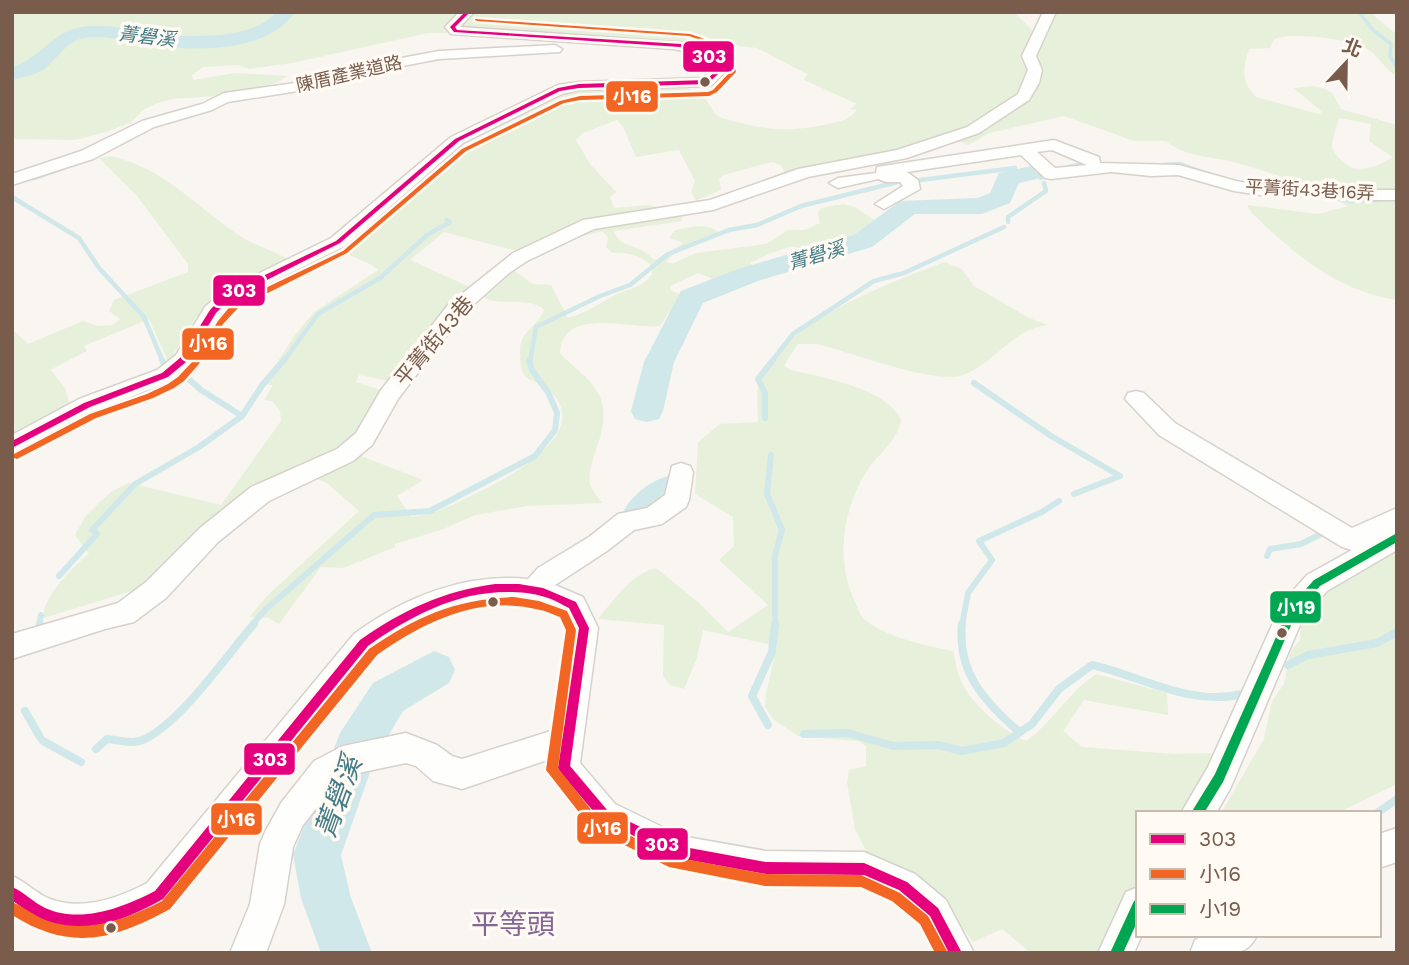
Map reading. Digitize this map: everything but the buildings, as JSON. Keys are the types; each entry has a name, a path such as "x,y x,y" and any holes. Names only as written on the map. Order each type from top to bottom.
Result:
{"street":[{"path":"12,445 89,404 148,385 176,368 194,347 214,309 227,297 248,284 315,257 338,242 466,135 558,90 579,86 707,82 721,69 716,61 693,47 456,31 453,27 459,18 468,12"},
{"name":"平菁街43巷","path":"12,647 105,617 124,614 156,590 209,535 260,494 345,455 365,439 389,395 456,310 502,269 520,257 589,224 713,205 804,173 922,149 972,130 1024,97 1035,71 1029,56 1050,12"},
{"name":"陳厝產業道路","path":"12,180 88,155 148,124 207,107 224,98 304,86 353,71 416,59 608,46 651,47 702,53"},
{"path":"838,183 1054,145 1093,161"},
{"name":"平菁街43巷16弄","path":"1026,151 1051,174 1111,167 1179,170 1234,186 1260,190 1283,188 1353,195 1397,195"},
{"path":"792,178 905,177 911,182 911,189 884,204"},
{"path":"1136,399 1167,429 1351,540 1397,518"},
{"path":"536,590 547,576 598,544 627,521 653,517 677,500 681,472"},
{"path":"1198,811 1219,778 1272,662 1292,611 1317,583 1397,537"},
{"path":"12,893 47,916 101,920 129,912 159,895 364,643 387,624 474,590 536,590 573,605 584,628 564,768 604,815 678,852 766,868 864,869 903,886 934,912 956,953"},
{"path":"248,953 267,904 277,845 292,814 325,772 343,761 406,748 426,755 444,770 462,774 547,745 568,744"},
{"path":"1116,953 1136,908"},
{"path":"1208,953 1236,937"}],"green space":[{"path":"12,12 1014,12 1035,33 1030,69 1019,97 944,137 906,150 787,177 781,165 772,162 723,175 719,179 721,190 696,201 691,192 695,181 679,150 636,157 623,127 617,120 583,133 576,140 590,164 616,192 610,197 614,208 650,205 657,209 618,216 521,252 444,232 410,260 472,288 442,315 389,381 359,375 356,382 380,390 367,424 354,437 151,585 44,618 47,602 53,593 67,574 89,554 75,535 85,517 112,491 129,483 221,505 281,421 280,411 272,401 264,400 273,385 263,384 295,335 314,312 378,270 348,254 344,251 345,246 476,140 566,94 593,89 680,86 705,98 715,114 722,118 775,129 799,129 841,121 857,110 850,109 857,104 804,80 807,74 757,48 739,46 726,40 704,39 687,45 513,33 428,33 292,63 249,69 238,65 203,67 192,75 193,80 236,73 288,76 276,83 218,96 171,99 143,110 132,122 75,140 12,139"},
{"path":"1054,12 1370,12 1397,35 1397,76 1364,47 1304,36 1281,37 1273,40 1270,48 1249,49 1244,74 1247,85 1256,97 1319,114 1322,112 1294,88 1313,86 1332,93 1341,109 1397,125 1397,300 1375,295 1336,279 1284,243 1252,213 1247,205 1318,214 1348,206 1279,176 1237,163 1191,154 1166,141 1134,141 1064,116 990,133 968,145 956,140 993,125 1028,98 1035,54","holes":["1339,118 1371,124 1369,141 1393,157 1367,168 1353,168 1335,154 1332,146"]},
{"path":"111,156 131,162 164,179 237,234 286,258 282,264 237,283 213,298 168,361 149,319 84,346 87,351 50,370 65,388 71,408 12,438 12,329 28,344 83,321 97,326 113,325 120,319 109,311 114,300 188,272 188,264 137,196 99,158"},
{"path":"843,204 855,207 877,222 875,226 855,240 830,250 814,253 792,247 776,251 750,263 758,268 756,270 723,283 698,273 670,286 672,291 679,294 679,298 660,326 585,324 573,329 564,338 560,353 590,381 603,405 602,430 590,474 591,487 602,503 527,506 475,515 441,530 395,544 395,547 343,568 321,567 279,624 269,618 249,617 267,596 359,511 327,483 315,478 346,458 361,456 423,480 397,496 412,517 439,511 477,493 526,465 546,448 559,430 562,411 551,392 525,375 520,362 521,342 544,309 529,303 495,301 481,295 513,270 533,284 551,285 568,318 639,285 652,274 651,265 642,259 628,254 612,253 606,247 608,238 603,231 569,240 582,234 639,219 683,217 681,221 614,231 621,242 643,251 655,260 684,243 669,238 675,230 704,226 720,233 676,251 666,262 672,264 696,253 766,244 788,230 805,230 820,223 818,212 822,208"},
{"path":"944,262 962,269 974,286 1029,318 1048,325 1025,333 977,368 953,377 915,372 816,344 798,344 784,365 792,370 847,384 873,394 894,409 901,419 896,434 866,472 851,503 847,520 844,537 845,571 849,588 863,618 894,635 953,651 959,675 971,697 997,723 1026,741 1096,674 1167,693 1168,715 1084,700 1063,731 1082,747 1174,754 1215,753 1186,811 1136,811 1136,885 1124,900 1099,953 1031,953 1002,929 973,942 940,896 872,863 855,829 847,782 849,770 866,766 866,746 858,741 798,736 773,719 765,707 777,646 703,630 697,658 684,689 670,685 663,676 664,625 598,619 631,582 656,568 699,603 728,632 768,605 719,560 734,546 733,517 695,494 698,442 720,424 758,422 758,389 767,366 785,345 808,326 836,309"},
{"path":"1397,545 1397,784 1341,811 1222,811 1264,739 1272,701 1284,684 1290,652 1300,640 1301,620 1307,608 1340,578"}],"waterway":[{"name":"菁礐溪","path":"12,74 35,66 61,41 80,33 110,32 174,41 229,40 264,31 278,23 286,12"},
{"name":"菁礐溪","path":"1359,12 1374,31 1391,44 1390,56 1397,68"},
{"name":"菁礐溪","path":"1068,167 1091,163"},
{"name":"菁礐溪","path":"1164,165 1180,164 1204,173"},
{"path":"34,178 63,168"},
{"path":"920,180 1015,168"},
{"name":"菁礐溪","path":"1031,168 1041,178"},
{"name":"菁礐溪","path":"647,411 659,362 691,297 748,275 863,241 909,206 982,206 1001,198 1008,178 1040,171"},
{"path":"530,362 536,327 600,296 630,285 668,254 729,230 757,225 801,206 902,181"},
{"path":"1008,222 1008,217 1046,191 1044,183"},
{"path":"12,197 79,238 99,268 144,317 163,362"},
{"name":"菁礐溪","path":"1328,197 1351,201 1380,200"},
{"path":"283,362 318,314 380,278 427,235 450,222 447,220"},
{"path":"771,362 793,334 874,281 904,273 1004,227"},
{"path":"242,416 263,384 284,360"},
{"path":"252,625 266,609 374,515 430,511 535,456 555,430 557,413 529,360"},
{"path":"765,418 765,393 758,379 773,360"},
{"path":"181,372 201,390 242,416"},
{"path":"974,383 1051,436 1120,476 1074,494"},
{"path":"59,576 97,534 92,530 135,484 199,447 242,416"},
{"path":"771,455 767,494 782,530 775,556 775,624"},
{"name":"菁礐溪","path":"641,512 668,489"},
{"path":"962,625 968,593 992,560 979,541 1042,512 1059,501"},
{"path":"1267,556 1270,549 1301,544 1325,532"},
{"path":"39,625 41,615"},
{"path":"38,633 40,624"},
{"path":"96,749 107,739 136,742 159,730 203,687 254,624"},
{"path":"768,725 752,696 772,652 775,624"},
{"path":"962,625 964,657 975,684 994,708 1018,731"},
{"path":"1288,665 1308,655 1377,643 1397,632"},
{"path":"804,734 848,733 893,746 938,745 962,751 1004,743 1032,724 1059,689 1092,665 1185,693 1223,697 1242,694"},
{"name":"菁礐溪","path":"347,953 326,898 317,855 356,748 388,697 434,670"},
{"path":"25,711 40,737"},
{"path":"43,741 81,762"},
{"path":"1380,811 1397,799"}],"transit line":[{"name":"303","path":"12,445 87,405 165,375 183,360 213,312 228,296 338,242 457,140 558,90 579,86 707,82 721,69 706,54 681,46 456,31 452,27 468,12"},
{"name":"小16","path":"17,456 93,416 171,386 190,371 220,323 235,306 345,252 464,150 562,102 580,98 709,94 733,72 724,52 711,43 690,35 477,20"},
{"name":"小19","path":"1198,811 1219,778 1292,611 1317,583 1397,537"},
{"name":"303","path":"12,893 44,914 74,921 118,914 159,895 364,643 404,617 448,598 472,591 519,588 543,592 573,605 584,628 564,768 604,815 678,852 766,868 864,869 903,886 934,912 956,953"},
{"name":"小16","path":"12,908 51,928 89,932 127,923 166,905 373,652 394,637 440,614 464,606 514,602 539,605 564,614 571,630 552,770 596,825 673,863 765,880 861,881 896,897 924,920 942,953"},
{"name":"小19","path":"1116,953 1136,909"}],"district":[{"name":"平等頭","path":"513,924"}]}
